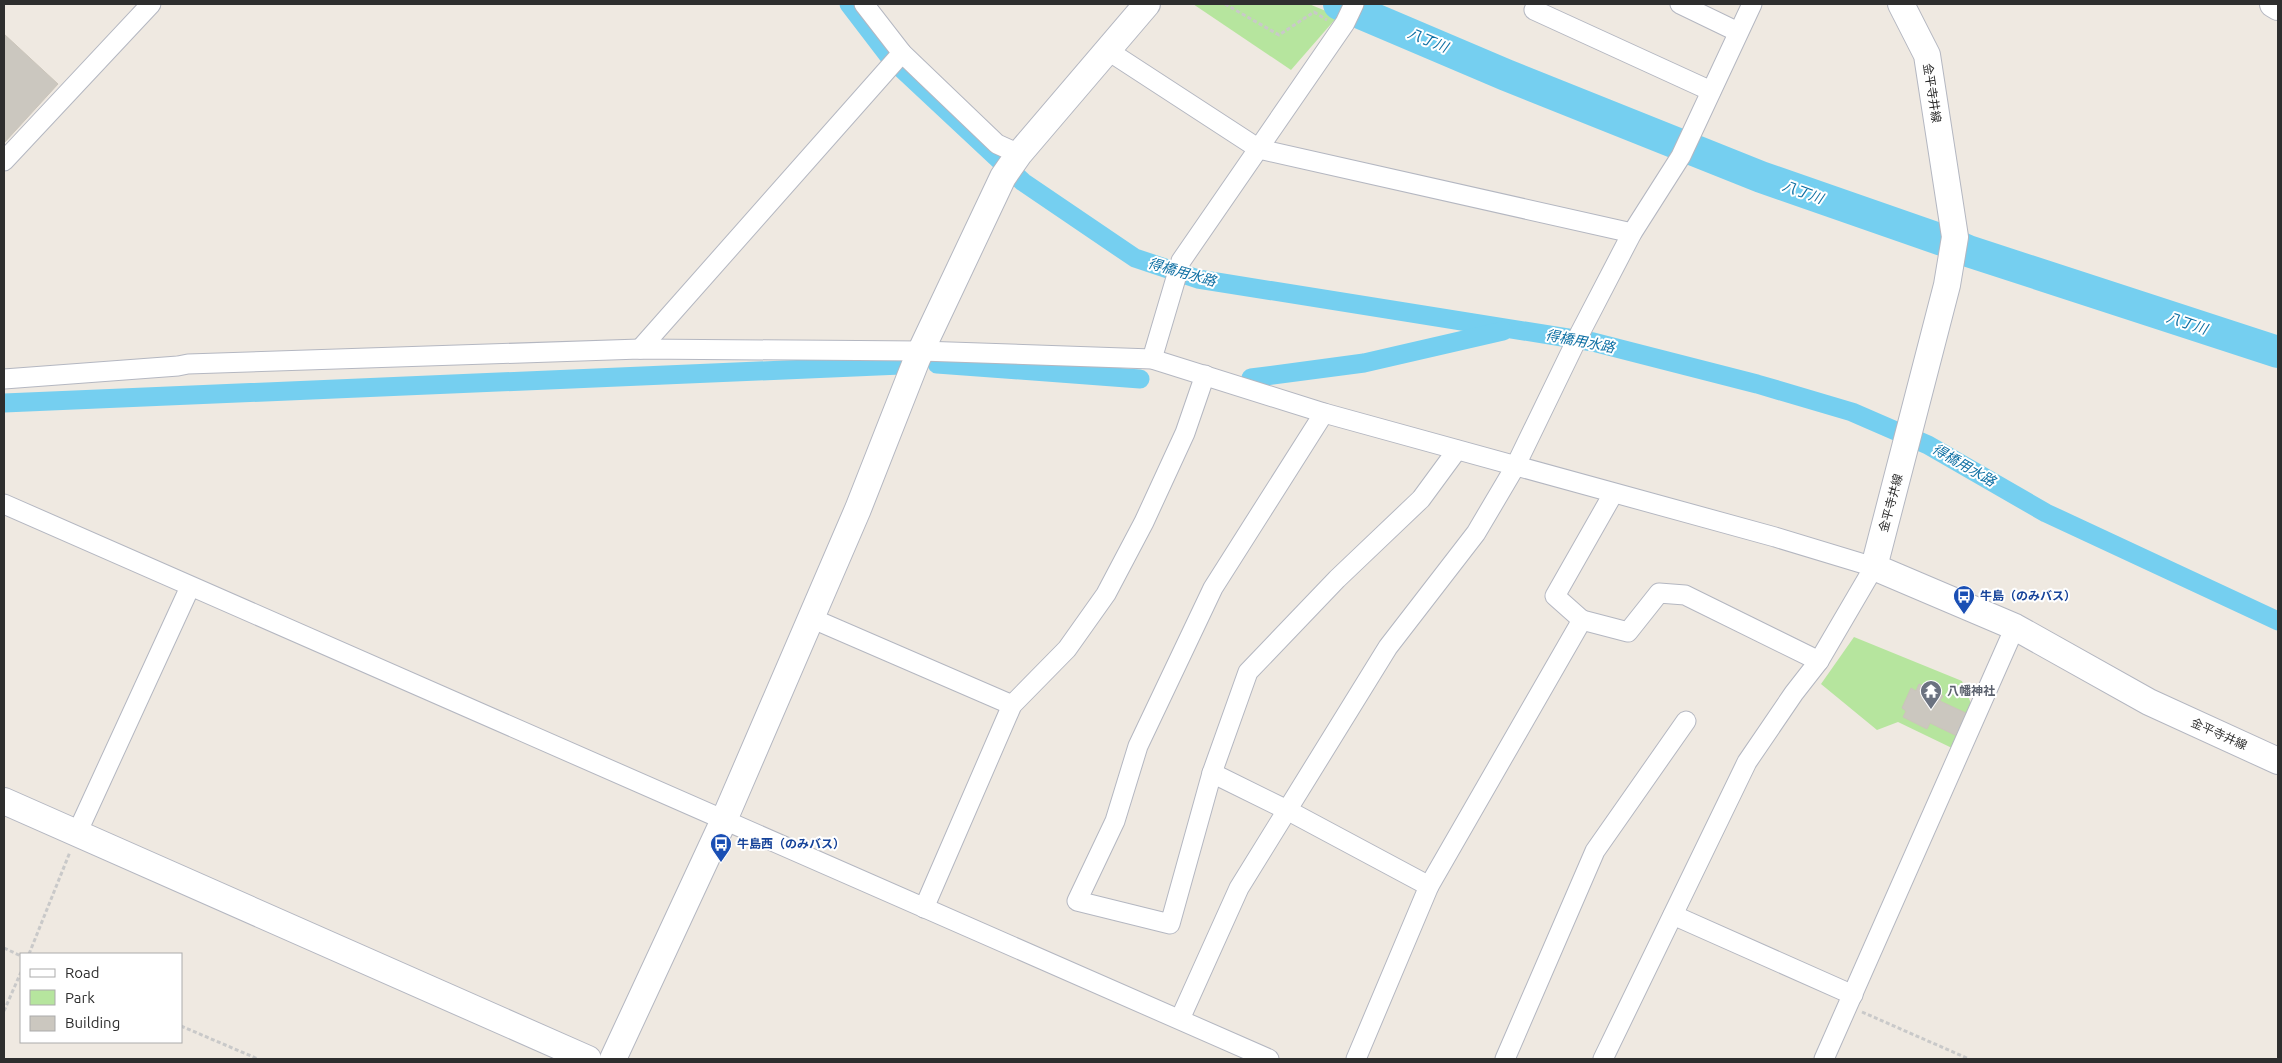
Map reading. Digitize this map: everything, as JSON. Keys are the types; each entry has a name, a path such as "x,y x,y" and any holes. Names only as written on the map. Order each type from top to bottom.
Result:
{"street":[{"path":"4,161 150,4"},
{"path":"864,4 902,53 998,144 1012,165"},
{"path":"613,1059 724,820 858,509 916,362 1012,165 1147,4"},
{"path":"1152,359 1181,261 1344,25 1354,4"},
{"path":"1537,4 1534,10 1711,91"},
{"path":"1680,4 1738,32"},
{"path":"1180,1019 1239,888 1388,647 1476,533 1515,467 1580,332 1632,233 1681,156 1752,4"},
{"path":"2273,4 2278,8"},
{"name":"金平寺井線","path":"1905,6 1926,55 1955,237 1947,285 1874,567 2015,627 2149,702 2278,761"},
{"path":"1108,50 1259,149 1632,233"},
{"path":"640,349 902,53"},
{"path":"4,379 188,364 640,349 916,362 1152,359 1324,413 1775,537 1874,567 1819,661 1794,693 1747,762 1603,1059"},
{"path":"924,908 1012,705 1067,649 1106,594 1144,522 1185,433 1205,375"},
{"path":"1324,413 1213,588 1138,746 1115,821 1077,901 1170,924 1212,773 1248,672 1337,579 1421,499 1458,450"},
{"path":"1613,494 1555,596 1582,620 1628,632 1659,593 1685,595 1819,661"},
{"path":"4,504 1269,1059"},
{"path":"77,833 190,586"},
{"path":"810,618 1012,705"},
{"path":"1356,1059 1429,886 1582,620"},
{"path":"1824,1059 2015,627"},
{"path":"1505,1059 1594,851 1686,721"},
{"path":"1212,773 1287,810 1429,886"},
{"path":"4,801 588,1059"},
{"path":"1673,915 1851,1001"}],"path":[{"path":"1225,4 1279,36 1314,12 1344,25"},
{"path":"29,953 77,833"},
{"path":"4,948 20,956"},
{"path":"4,1010 20,974"},
{"path":"1851,1001 1969,1059"},
{"path":"182,1026 258,1059"}],"green space":[{"path":"1193,4 1309,4 1338,16 1291,70"},
{"path":"1854,637 1962,681 1974,711 1954,749 1898,722 1877,730 1821,684"}],"building":[{"path":"4,34 58,84 4,143"},
{"name":"八幡神社","path":"1919,684 1943,696 1940,701 1968,714 1957,736 1930,723 1927,729 1903,717 1906,711 1902,708 1911,688 1916,691"}],"waterway":[{"name":"得橋用水路","path":"849,4 888,55"},
{"name":"八丁川","path":"1339,4 1506,75 1761,177 1945,241 1968,251 2278,352"},
{"name":"得橋用水路","path":"901,68 1023,182 1135,258 1198,279 1593,342 1757,384 1852,412 1928,445 2046,513 2278,621"},
{"path":"1251,378 1364,363 1503,331"},
{"path":"937,364 1140,379"},
{"path":"4,403 901,365"}],"place":[{"name":"牛島（のみバス）","path":"1964,615"},
{"name":"八幡神社","path":"1931,710"},
{"name":"牛島西（のみバス）","path":"721,863"}]}
